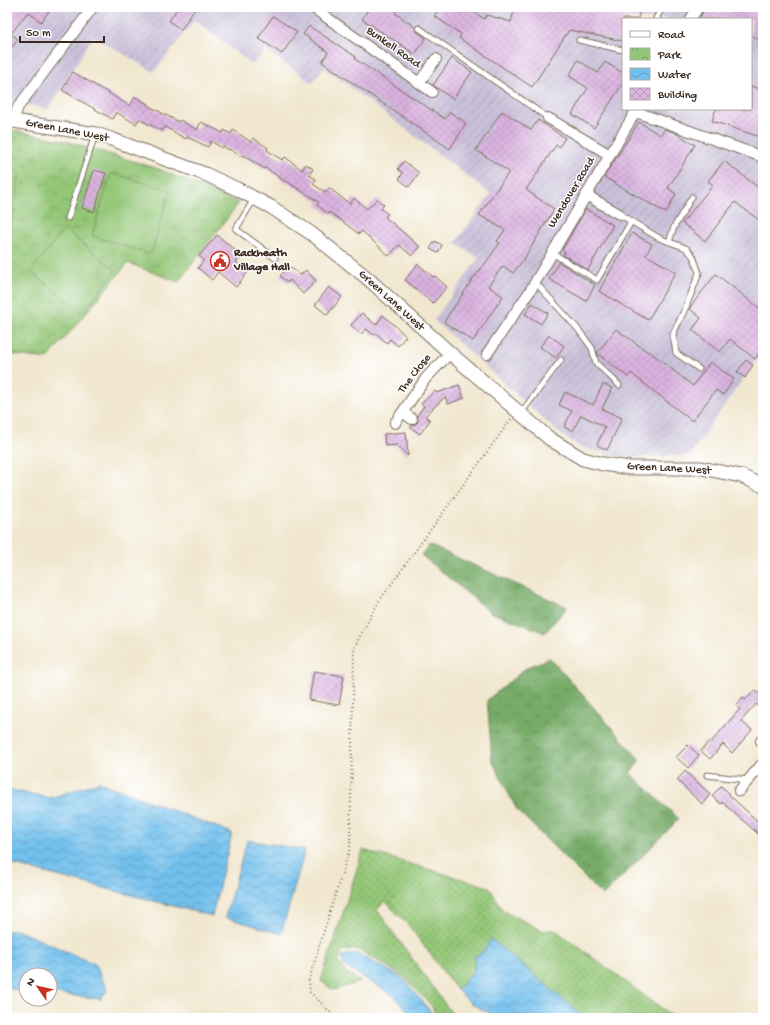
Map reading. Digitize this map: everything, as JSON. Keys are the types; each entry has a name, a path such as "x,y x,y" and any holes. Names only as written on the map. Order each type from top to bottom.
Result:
{"street":[{"path":"10,120 18,107 94,7"},
{"name":"Bunkell Road","path":"312,7 432,92"},
{"path":"692,18 698,7"},
{"name":"Bunkell Road","path":"419,83 436,60"},
{"path":"637,110 763,157"},
{"name":"Wendover Road","path":"487,354 530,291 637,110"},
{"path":"548,118 610,155"},
{"name":"Green Lane West","path":"10,120 96,134 205,174 270,207 312,234 366,277 450,353 550,439 583,459 629,468 701,468 741,476 763,486"},
{"path":"586,195 618,214"},
{"name":"The Close","path":"396,423 426,378 450,353"},
{"name":"The Close","path":"403,412 412,419"},
{"path":"739,791 763,763"}],"lane":[{"path":"656,18 663,7"},
{"path":"419,28 548,118"},
{"path":"579,40 622,50"},
{"path":"68,218 96,134"},
{"path":"669,242 674,227 692,197"},
{"path":"254,198 236,229 275,258"},
{"path":"618,214 659,238 686,248 693,256 699,273 686,307 673,334 676,353 699,369"},
{"path":"552,253 597,280 631,222"},
{"path":"535,282 577,328 592,348 596,363 619,385"},
{"path":"519,412 561,360"},
{"path":"706,775 748,780"}],"path":[{"path":"336,1018 310,992 309,979 350,848 354,648 379,601 519,412"}],"shaded area":[{"path":"7,7 763,7 763,350 690,455 624,458 580,447 558,432 434,320 479,258 455,243 491,194 324,67 312,83 266,50 252,65 195,20 154,72 93,36 49,109 7,101"}],"green space":[{"path":"7,129 66,141 156,168 239,203 178,282 128,263 47,359 7,354"},
{"path":"7,170 20,172 7,252"},
{"path":"111,173 170,190 151,254 92,236"},
{"path":"64,229 116,270 83,313 31,272"},
{"path":"429,545 567,607 545,633 490,612 421,555"},
{"path":"550,658 640,760 630,773 679,819 603,896 517,810 492,760 487,700 526,668"},
{"path":"363,850 489,887 503,911 544,931 554,929 675,1018 585,1018 491,939 485,950 475,957 474,971 457,990 409,926 385,901 377,910 455,1018 438,1018 431,1005 403,976 357,949 342,951 338,962 346,972 361,982 333,990 321,981"}],"water":[{"path":"99,782 232,833 212,916 7,863 7,789 50,798"},
{"path":"247,840 305,850 281,934 225,917"},
{"path":"17,930 95,964 107,990 101,999 58,994 58,967 18,967 18,990 7,989 7,931"},
{"path":"491,939 585,1018 498,1018 472,1004 457,990 474,971 475,957 485,950"},
{"path":"356,953 403,978 431,1012 433,1018 414,1018 393,995 344,966 342,956"}],"building":[{"path":"7,7 52,7 41,22 28,12 11,34 18,39 7,54"},
{"path":"178,7 189,7 194,10 181,30 169,21"},
{"path":"370,7 399,7 395,13 415,27 416,31 426,38 415,54 362,19"},
{"path":"441,7 467,7 484,19 487,15 511,22 515,7 640,7 638,18 622,18 622,41 569,30 532,87 459,38 461,34 434,16"},
{"path":"705,7 720,7 727,11 729,7 763,7 763,42 752,36 752,18 700,18"},
{"path":"273,16 297,32 282,54 258,38"},
{"path":"309,26 356,57 355,59 445,119 450,112 466,123 450,149 322,62 328,52 303,34"},
{"path":"452,58 472,72 453,99 433,85"},
{"path":"578,60 598,73 605,62 622,72 622,85 594,128 572,114 588,88 569,76"},
{"path":"73,72 130,106 135,97 148,104 147,105 179,122 180,120 197,130 201,122 223,133 224,130 231,134 233,130 251,142 253,138 282,160 285,157 302,170 306,164 313,169 309,175 316,179 313,184 326,193 329,188 350,204 354,198 367,209 377,199 384,205 381,209 388,214 385,217 420,247 412,256 399,245 389,256 362,231 359,234 330,212 328,214 317,205 319,202 266,168 265,169 242,155 241,157 230,149 229,150 223,146 222,148 211,141 208,147 187,137 186,139 165,127 162,131 139,119 136,124 116,112 112,119 62,90"},
{"path":"752,86 763,90 763,138 712,121 716,110 752,110"},
{"path":"502,111 531,130 538,120 565,138 559,147 556,145 526,190 554,209 524,259 513,273 503,266 488,286 503,296 473,341 444,322 474,277 500,243 497,241 505,230 479,215 509,172 476,150"},
{"path":"639,122 660,135 665,129 674,132 695,145 668,188 676,194 666,213 604,177"},
{"path":"404,161 419,173 409,187 399,179 403,173 398,169"},
{"path":"724,161 763,191 763,223 735,202 705,241 682,223 713,185 708,181"},
{"path":"94,170 106,173 94,212 82,208"},
{"path":"586,209 613,225 588,270 563,255 565,252 562,250"},
{"path":"632,233 652,244 646,255 676,272 648,320 599,291"},
{"name":"Rackheath Village Hall","path":"217,235 242,256 236,262 248,272 236,287 218,272 212,280 198,268 204,260 199,256"},
{"path":"435,241 442,245 438,253 430,249"},
{"path":"559,262 595,285 586,301 549,279"},
{"path":"418,264 447,287 433,303 405,280"},
{"path":"289,266 300,275 306,270 316,281 303,294 290,280 288,283 280,276"},
{"path":"716,274 763,311 763,348 755,359 730,339 720,352 692,330 701,318 690,309 691,306"},
{"path":"329,287 342,297 327,315 315,305"},
{"path":"532,303 548,313 541,324 525,314"},
{"path":"362,313 376,325 383,315 406,336 398,346 390,339 387,343 376,333 374,335 366,329 361,334 351,325"},
{"path":"616,329 648,352 649,351 693,386 710,362 734,379 723,395 716,390 692,421 631,373 628,377 597,353"},
{"path":"549,335 564,346 556,358 540,347"},
{"path":"746,360 753,365 745,378 737,372"},
{"path":"603,384 612,388 602,409 622,418 607,450 597,445 605,427 581,415 573,431 564,427 572,411 559,405 565,392 593,405"},
{"path":"459,385 464,398 448,404 445,397 425,416 430,420 420,434 410,427 417,423 417,416 424,406 421,404 435,391 437,393"},
{"path":"406,432 408,456 397,445 385,446 384,434"},
{"path":"314,671 344,676 339,705 309,700"},
{"path":"755,690 763,697 763,710 756,704 741,721 752,730 732,753 723,744 710,759 701,751 709,741 711,742 740,709 736,706 743,698 745,700"},
{"path":"688,745 699,755 688,768 676,757"},
{"path":"685,771 710,794 702,804 677,780"},
{"path":"721,786 763,826 763,838 722,802 721,804 712,796"}],"place":[{"name":"Rackheath Village Hall","path":"220,261"}]}
